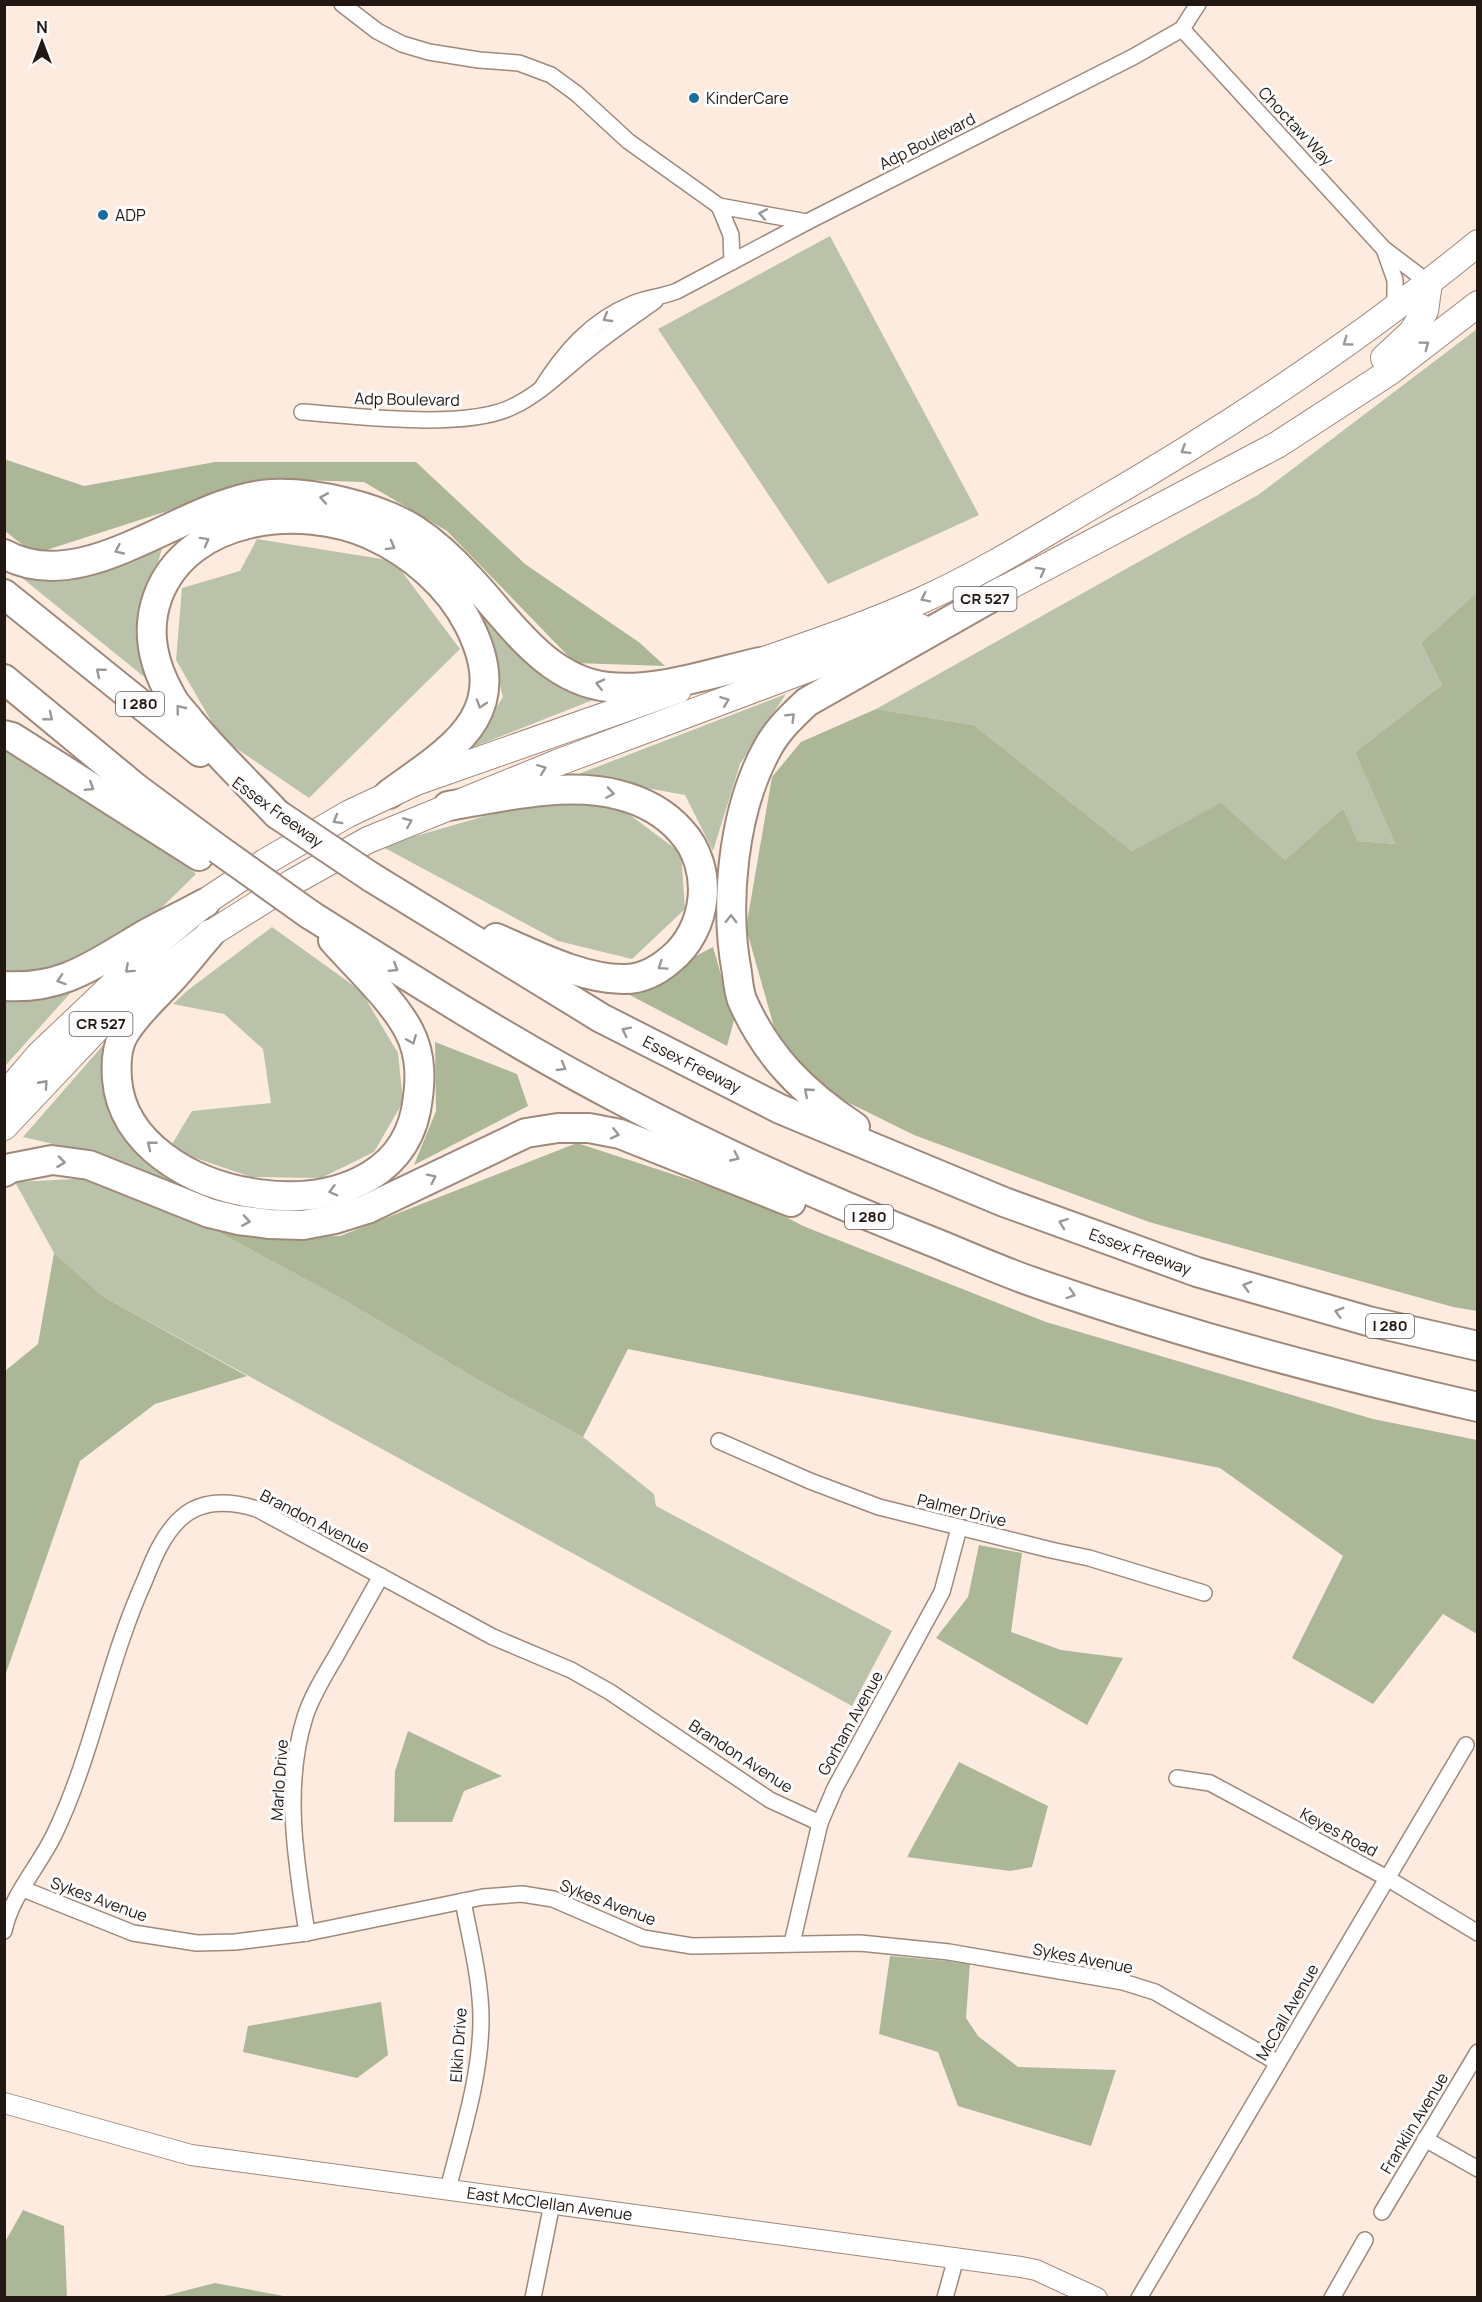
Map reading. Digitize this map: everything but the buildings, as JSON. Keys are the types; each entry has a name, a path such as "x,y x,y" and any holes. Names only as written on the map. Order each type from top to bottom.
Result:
{"highway":[{"path":"4,554 47,566 85,563 214,507 243,498 279,494 323,498 361,506 413,529 434,544 468,577 519,635 550,664 575,679 607,687 639,688 760,662"},
{"path":"277,814 201,735 172,699 152,650 151,630 155,606 164,580 195,546 218,534 245,525 276,519 309,520 342,525 369,534 398,549 423,568 445,591 463,613 476,639 485,664 485,691 477,716 465,733 436,760 389,794"},
{"path":"1004,591 807,702 781,728 766,751 740,824 731,932 741,998 777,1060 804,1089 876,1141 1004,1202"},
{"name":"Essex Freeway","path":"4,594 277,814 407,901 601,1018 759,1098 1004,1202 1197,1272 1368,1320 1478,1346"},
{"name":"I 280","path":"4,679 136,788 211,854 261,881 309,914 496,1029 621,1101 732,1155 867,1216 1031,1281 1188,1333 1349,1378 1478,1407"},
{"path":"4,735 12,737 211,854"},
{"path":"407,901 557,964 584,972 624,979 651,973 665,964 682,949 698,922 703,898 701,870 696,854 683,833 650,806 616,794 560,789 448,806"},
{"path":"4,986 33,986 52,983 74,975 97,965 143,936 205,903"},
{"path":"210,934 143,1010 122,1038 116,1063 121,1104 139,1134 182,1168 209,1182 238,1191 266,1195 317,1195 364,1180 382,1170 414,1122 420,1088 416,1046 408,1028 365,975 309,914"},
{"path":"4,1172 11,1168 52,1160 89,1165 209,1213 238,1220 303,1225 335,1219 367,1209 526,1134 558,1128 589,1128 620,1134 887,1239 1031,1281"}],"main road":[{"name":"CR 527","path":"4,1096 39,1055 100,995 205,903 265,862 348,814 416,782 826,639 921,601 1018,550 1146,476 1287,386 1429,283 1478,243"},
{"path":"1207,482 1389,354 1412,332 1425,311 1429,283"},
{"name":"CR 527","path":"4,1127 122,1002 210,934 293,882 368,840 448,806 911,631 1004,591 1277,445 1391,371 1478,304"}],"street":[{"path":"342,4 377,31 402,44 429,52 519,63 552,75 577,94 628,141 719,206 807,222"},
{"name":"Adp Boulevard","path":"541,389 564,355 579,338 600,321 633,303 661,297 732,262 1133,57 1182,29 1198,4"},
{"name":"Choctaw Way","path":"1182,29 1384,249 1429,283"},
{"path":"719,206 731,235 732,262"},
{"name":"Choctaw Way","path":"1384,249 1395,280 1395,308"},
{"name":"Adp Boulevard","path":"302,412 415,419 478,417 510,408 541,389 559,382 653,312 661,297"},
{"name":"Palmer Drive","path":"718,1441 810,1481 879,1507 1089,1558 1204,1593"},
{"name":"Brandon Avenue","path":"4,1931 13,1905 54,1835 76,1783 137,1597 167,1534 180,1518 192,1510 208,1505 241,1504 277,1520 493,1637 571,1670 610,1692 770,1800 820,1822"},
{"name":"Gorham Avenue","path":"792,1943 820,1822 835,1788 942,1592 959,1528"},
{"name":"Marlo Drive","path":"307,1933 296,1857 293,1804 297,1744 306,1714 324,1677 381,1576"},
{"name":"McCall Avenue","path":"1139,2298 1466,1744"},
{"name":"Keyes Road","path":"1177,1778 1210,1783 1387,1878 1478,1933"},
{"name":"Sykes Avenue","path":"23,1889 133,1933 166,1940 197,1943 235,1942 307,1933 483,1897 522,1894 553,1899 644,1938 692,1946 860,1943 949,1952 1123,1982 1155,1992 1278,2063"},
{"name":"Elkin Drive","path":"448,2190 473,2089 481,2018 475,1967 463,1901"},
{"name":"Franklin Avenue","path":"1382,2212 1478,2052"},
{"name":"East McClellan Avenue","path":"4,2103 191,2155 1036,2270 1097,2298"},
{"path":"1425,2139 1478,2169"},
{"path":"533,2298 552,2204"},
{"path":"1332,2298 1365,2240"},
{"path":"945,2298 956,2258"}],"green space":[{"path":"830,236 979,515 828,584 658,329"},
{"path":"1477,329 1477,592 1421,643 1442,685 1355,752 1397,844 1358,841 1343,808 1285,860 1221,804 1132,851 974,725 876,709 1258,495"},
{"path":"4,459 84,486 215,462 416,462 525,564 640,643 665,666 575,663 447,531 364,482 267,479 34,554 5,531"},
{"path":"257,539 394,561 460,649 309,798 221,738 176,660 182,588 240,571"},
{"path":"164,541 139,630 148,680 16,573 79,578"},
{"path":"1477,592 1477,1311 1453,1307 1149,1222 914,1135 841,1099 780,1048 746,928 772,777 801,742 876,709 974,725 1132,851 1221,803 1285,860 1343,808 1358,841 1396,844 1355,752 1442,685 1421,643"},
{"path":"482,613 598,698 471,748 503,697"},
{"path":"786,694 740,764 713,851 685,795 576,775"},
{"path":"4,748 129,819 196,874 142,927 34,978 5,970"},
{"path":"533,802 618,806 681,853 685,909 632,959 558,941 381,846"},
{"path":"272,927 361,991 398,1053 403,1102 374,1152 321,1178 251,1177 169,1149 192,1111 271,1103 263,1049 224,1014 173,1004 188,990"},
{"path":"713,947 734,1020 727,1046 626,993"},
{"path":"74,989 5,1066 5,1001"},
{"path":"435,1042 517,1074 528,1106 414,1165 436,1111"},
{"path":"105,1043 120,1130 179,1186 91,1153 23,1137"},
{"path":"577,1143 758,1202 803,1226 1046,1322 1373,1419 1477,1440 1477,1634 1443,1614 1373,1704 1292,1658 1343,1556 1220,1468 628,1349 583,1437 485,1384 344,1300 192,1218 259,1237 340,1236"},
{"path":"94,1178 192,1218 344,1300 485,1384 583,1437 654,1494 656,1506 892,1631 852,1706 104,1297 54,1253 15,1182"},
{"path":"54,1253 104,1297 247,1376 155,1404 80,1461 5,1676 5,1371 38,1344"},
{"path":"979,1545 1022,1553 1011,1632 1061,1650 1123,1658 1087,1725 936,1638 968,1597"},
{"path":"408,1731 502,1776 464,1791 452,1822 394,1822 395,1771"},
{"path":"959,1762 1048,1806 1032,1867 1010,1871 907,1857"},
{"path":"890,1956 970,1963 966,2018 978,2036 1018,2067 1116,2070 1091,2146 958,2106 938,2052 879,2034"},
{"path":"381,2002 388,2055 357,2078 243,2052 248,2026"},
{"path":"23,2210 64,2226 67,2297 5,2297 5,2242"},
{"path":"215,2283 289,2297 160,2297"}],"place":[{"name":"KinderCare","path":"694,98"},
{"name":"ADP","path":"103,215"}]}
